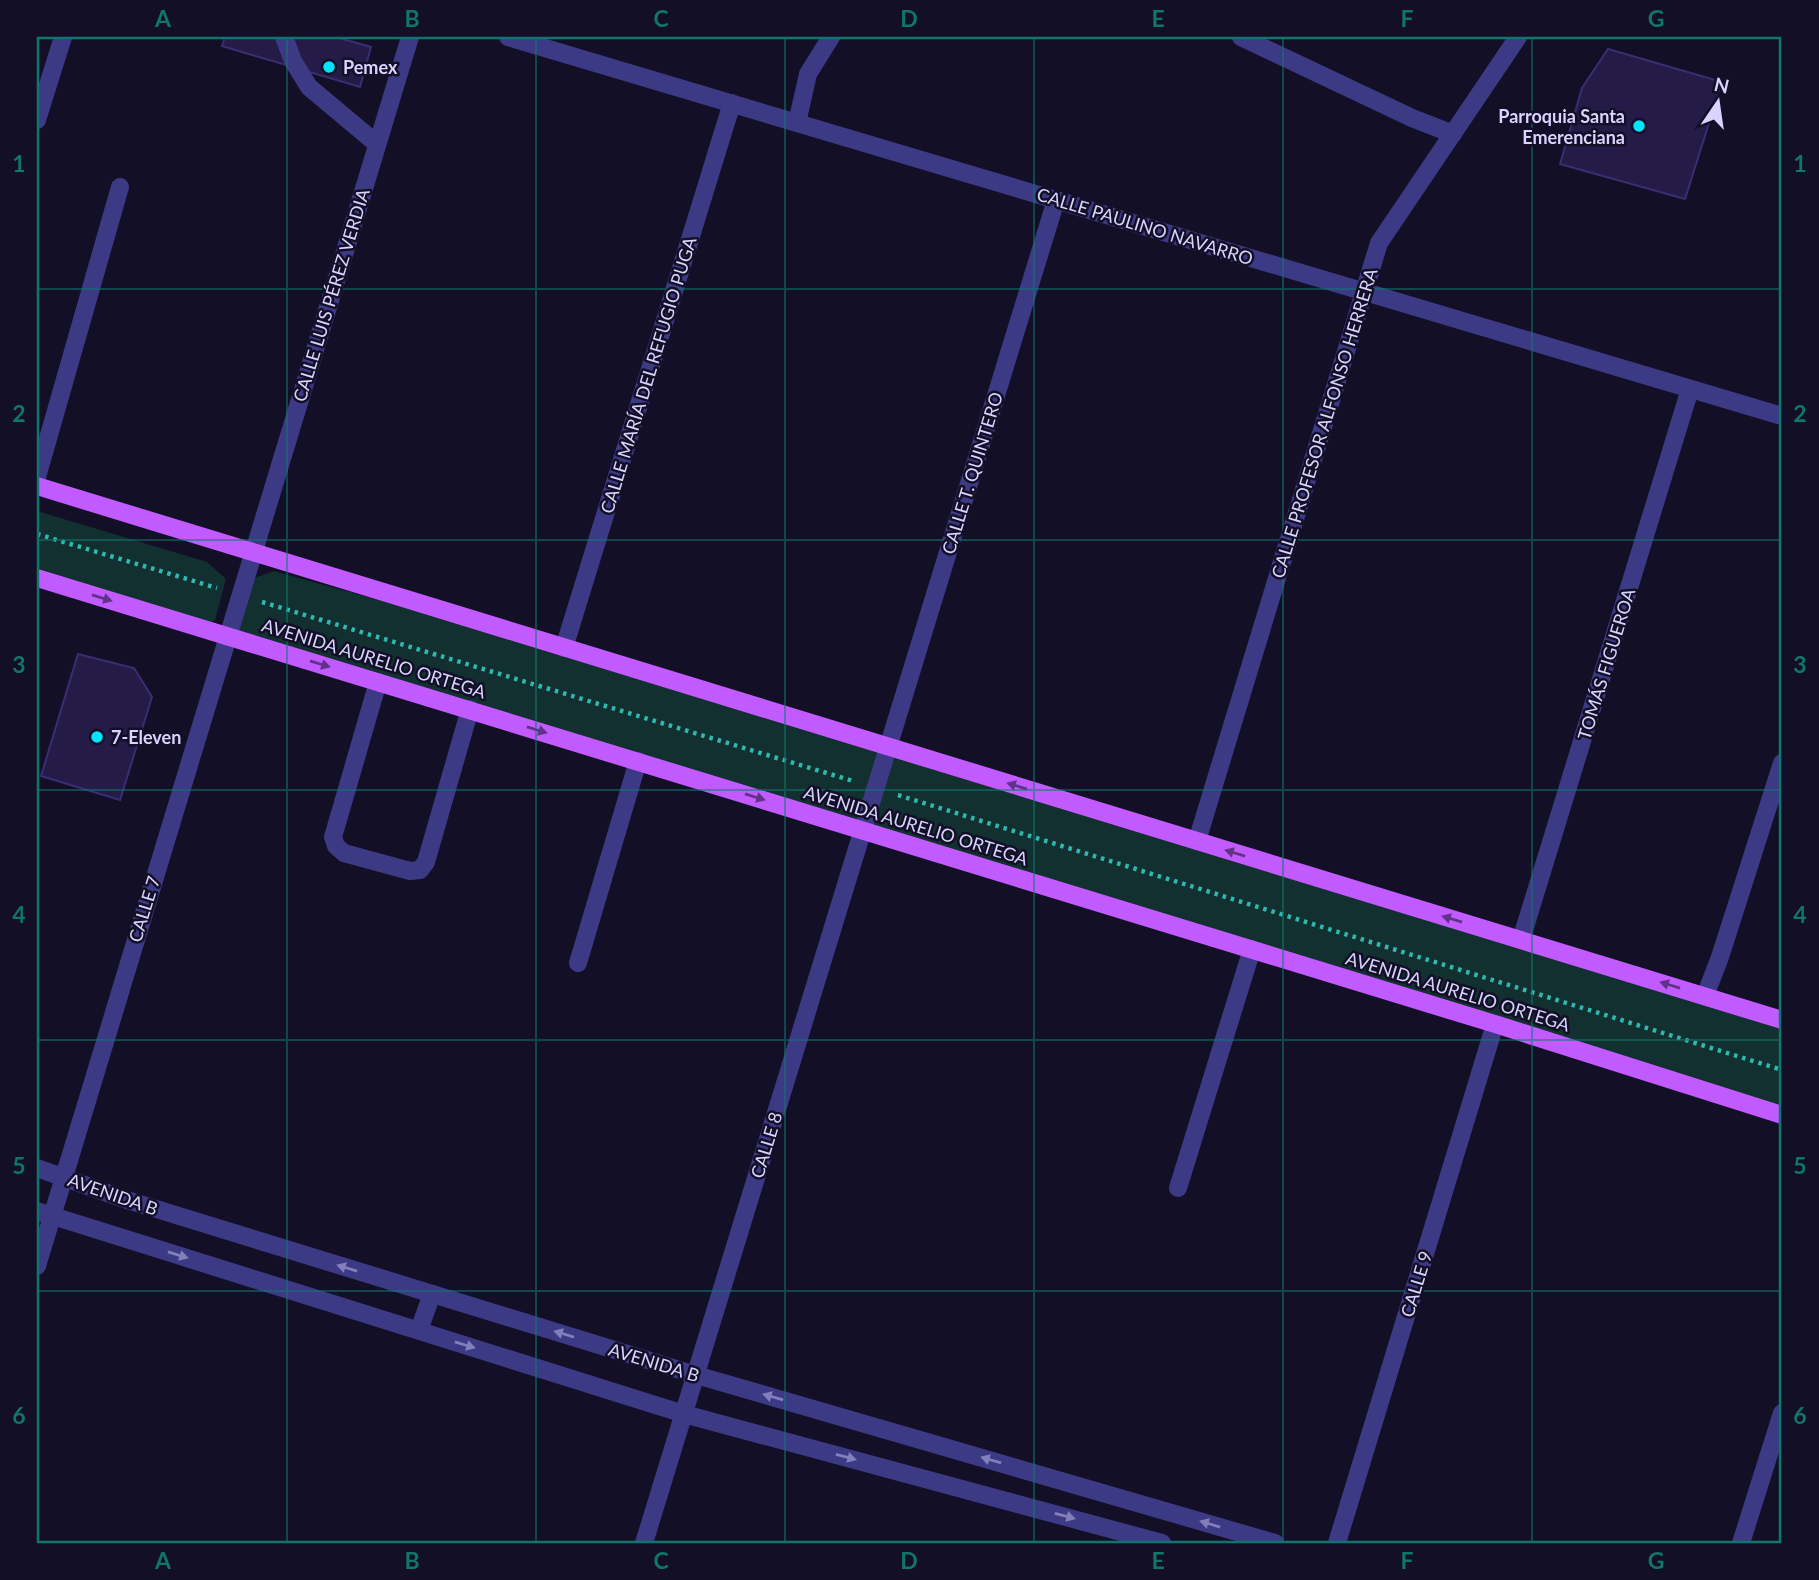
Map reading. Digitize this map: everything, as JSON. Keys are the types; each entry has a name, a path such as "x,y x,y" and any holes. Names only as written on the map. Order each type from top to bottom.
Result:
{"main road":[{"path":"37,486 1782,1020"},
{"name":"AVENIDA AURELIO ORTEGA","path":"37,578 1495,1024 1782,1115"}],"street":[{"path":"37,120 63,37"},
{"path":"284,37 293,61 309,87 377,144"},
{"name":"CALLE LUIS PÉREZ VERDIA","path":"252,552 410,37"},
{"name":"CALLE PAULINO NAVARRO","path":"508,37 1782,416"},
{"path":"797,122 808,74 831,37"},
{"path":"1241,37 1412,118 1452,134"},
{"name":"CALLE PROFESOR ALFONSO HERRERA","path":"1197,841 1379,243 1518,37"},
{"name":"CALLE MARÍA DEL REFUGIO PUGA","path":"564,648 732,103"},
{"path":"37,477 120,187"},
{"name":"CALLE T. QUINTERO","path":"888,747 1056,200"},
{"name":"TOMÁS FIGUEROA","path":"1521,940 1690,388"},
{"name":"CALLE 7","path":"37,1266 45,1213 63,1177 252,552"},
{"path":"378,682 332,837 336,846 344,853 410,872 420,870 426,862 470,709"},
{"name":"CALLE 8","path":"644,1543 888,747"},
{"path":"578,963 638,761"},
{"path":"1705,996 1782,763"},
{"path":"1178,1188 1252,950"},
{"name":"CALLE 9","path":"1337,1543 1495,1024"},
{"name":"AVENIDA B","path":"37,1168 127,1200 696,1375 1275,1543"},
{"name":"AVENIDA B","path":"45,1213 684,1414 1162,1543"},
{"path":"419,1331 432,1294"},
{"path":"1741,1543 1782,1413"},
{"path":"1125,1532 1135,1502"}],"path":[{"path":"37,534 875,788 1782,1070"}],"green space":[{"path":"37,511 207,562 226,579 215,620 202,627 37,575"},
{"path":"274,571 443,618 1782,1028 1782,1112 232,635 240,583"}],"building":[{"name":"Pemex","path":"225,37 336,37 371,47 360,87 222,46"},
{"name":"Parroquia Santa Emerenciana","path":"1608,49 1722,82 1685,199 1560,164 1582,88"},
{"name":"7-Eleven","path":"78,654 134,668 152,697 120,800 41,776"}],"place":[{"name":"Pemex","path":"329,67"},
{"name":"Parroquia Santa Emerenciana","path":"1639,126"},
{"name":"7-Eleven","path":"97,737"}]}
